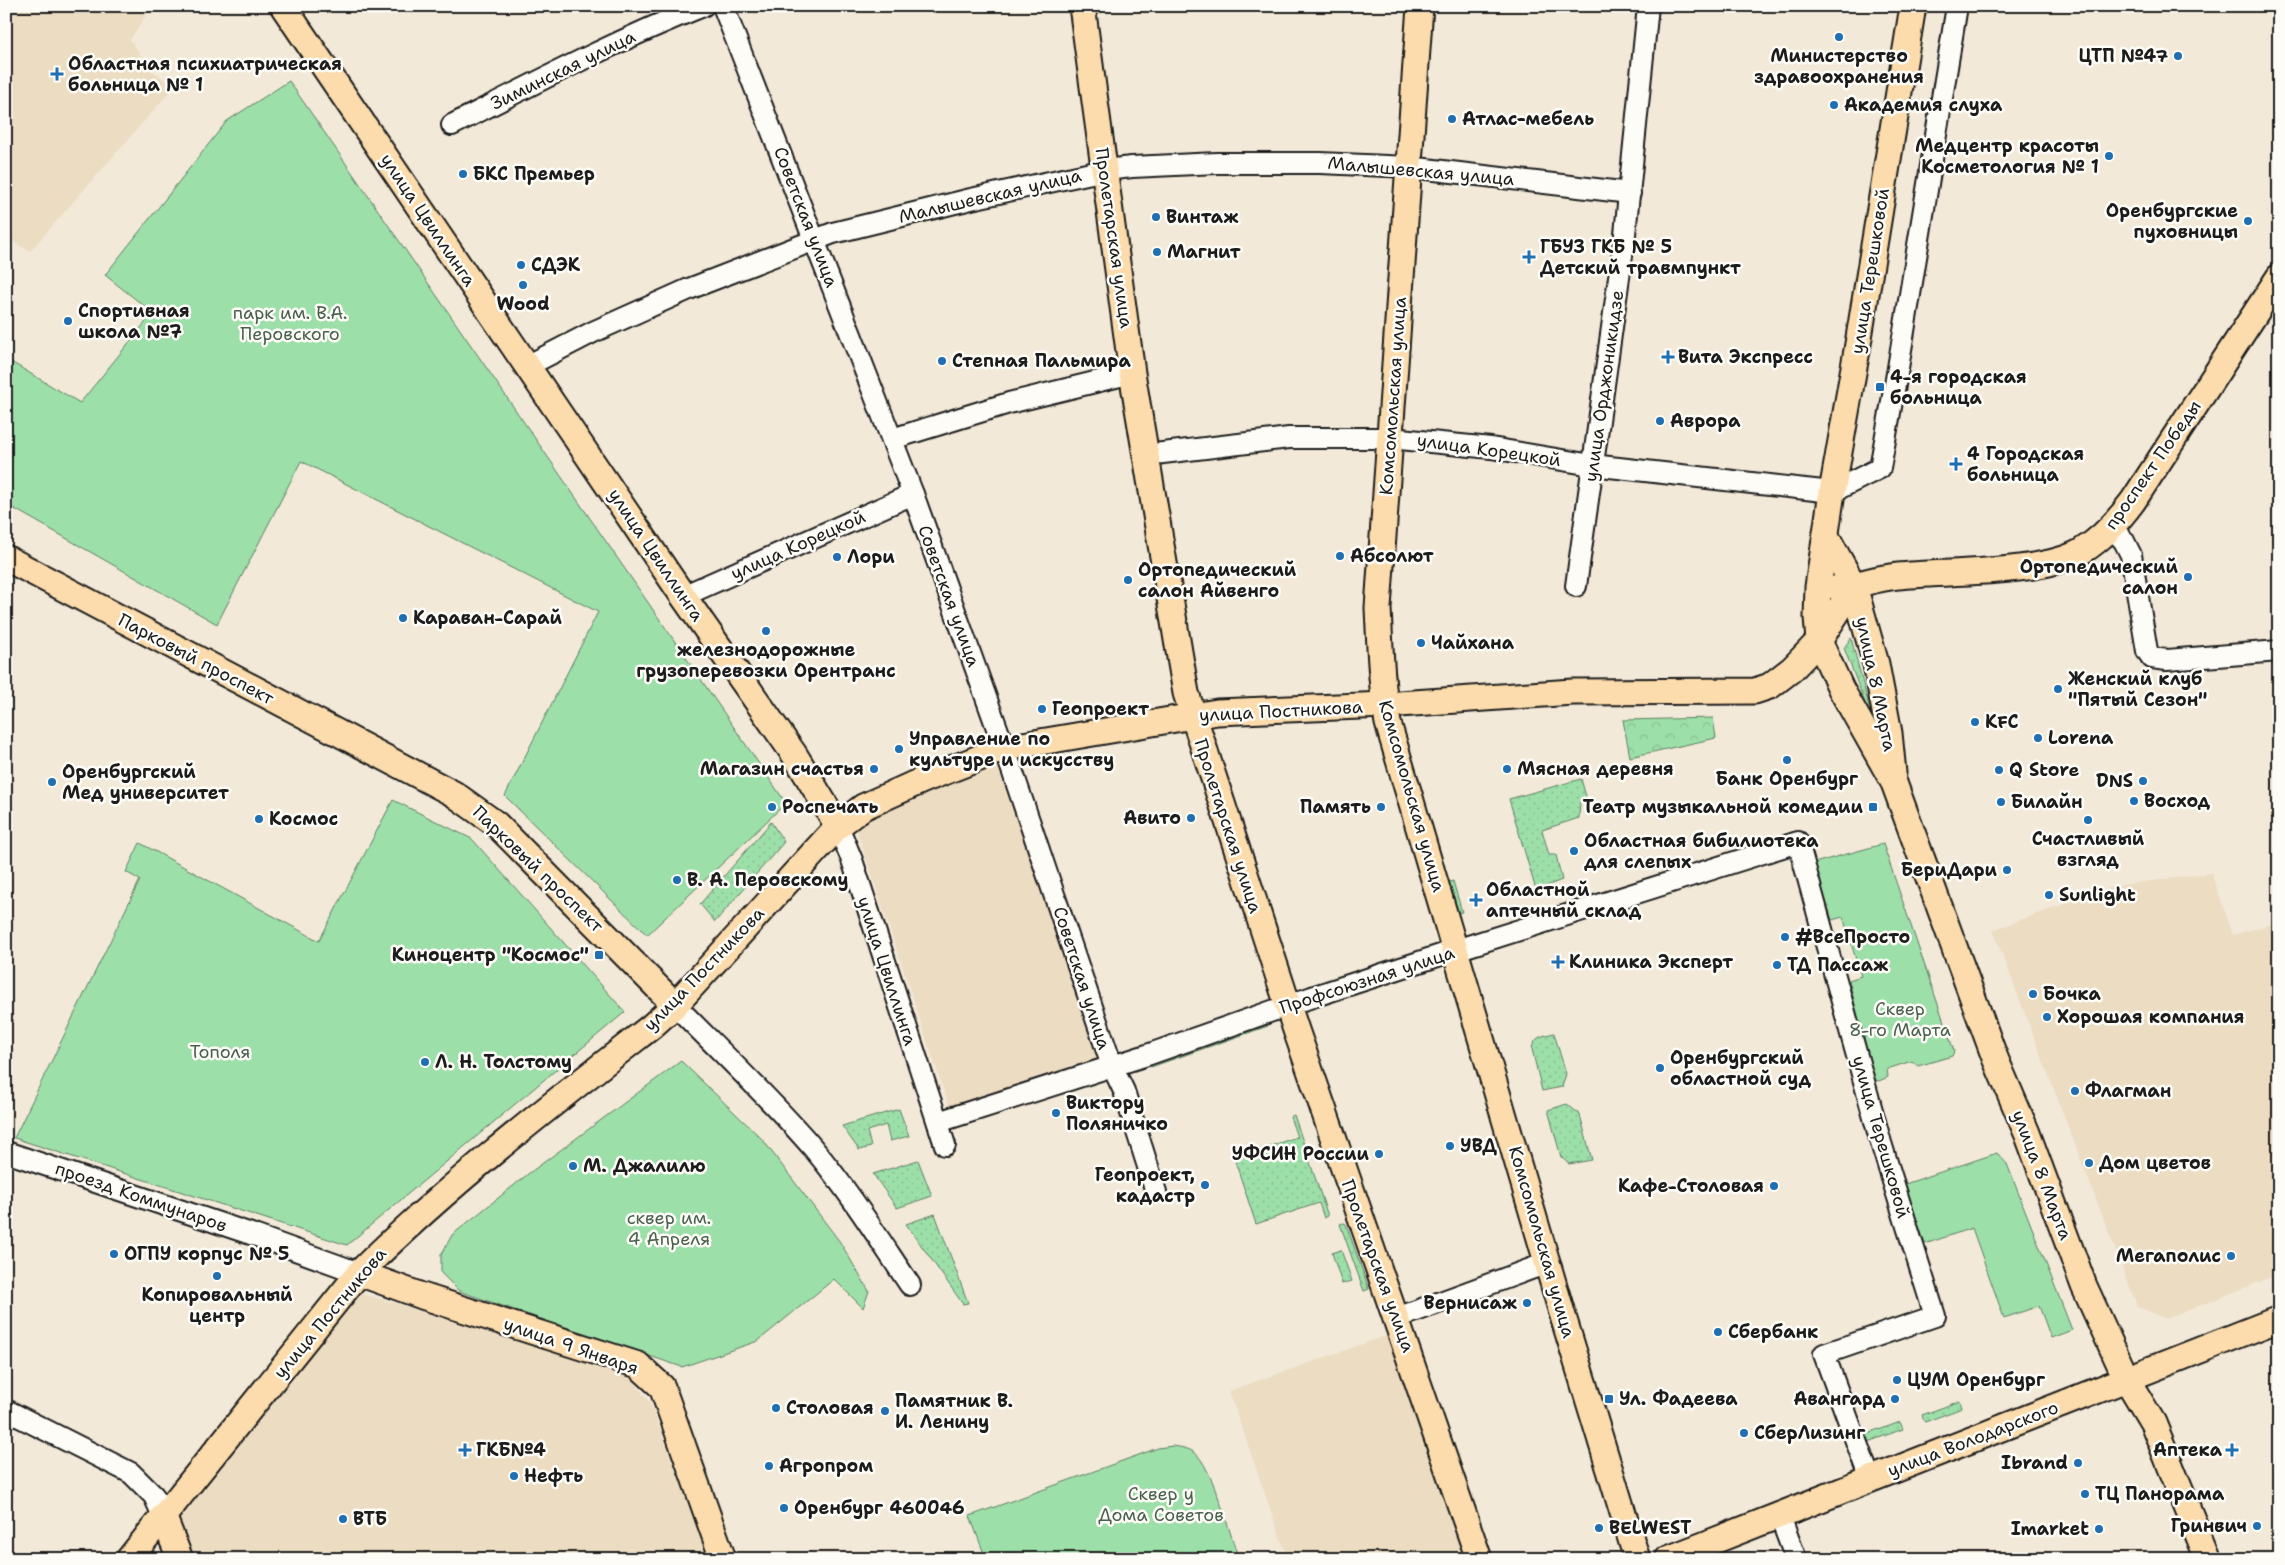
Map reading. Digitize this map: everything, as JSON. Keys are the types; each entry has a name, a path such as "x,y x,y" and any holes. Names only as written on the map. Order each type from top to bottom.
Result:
{"main road":[{"name":"улица Цвиллинга","path":"283,6 683,596 822,796 838,826"},
{"name":"Пролетарская улица","path":"1082,6 1106,170 1132,373 1186,693 1192,716 1357,1210 1397,1318 1479,1559"},
{"name":"Комсомольская улица","path":"1420,6 1378,608 1380,666 1385,705 1388,723 1547,1262 1637,1559"},
{"name":"улица Терешковой","path":"1819,641 1817,617 1818,587 1832,492 1913,6"},
{"name":"проспект Победы","path":"1818,587 1834,589 1896,576 2008,568 2057,562 2081,552 2112,528 2133,501 2279,277"},
{"path":"1819,641 1854,586 1826,536"},
{"name":"Парковый проспект","path":"6,558 454,794 476,808 519,846 675,1005"},
{"name":"улица 8 Марта","path":"1854,586 1876,664 1888,723 1894,783"},
{"name":"улица Постникова","path":"129,1559 164,1518 359,1273 456,1183 652,1026 675,1005 838,826 864,807 1005,748 1217,712 1385,705 1573,692 1755,691 1770,686 1792,669 1819,641"},
{"name":"улица 8 Марта","path":"1819,641 1841,689 1894,783 1995,1058 2027,1133 2084,1286 2126,1378 2153,1423 2208,1559"},
{"name":"улица 9 Января","path":"359,1273 422,1296 638,1365 662,1387 723,1559"},
{"name":"улица Володарского","path":"1668,1559 2279,1319"},
{"path":"164,1518 180,1559"}],"street":[{"name":"Зиминская улица","path":"452,125 586,58 703,6"},
{"name":"Советская улица","path":"723,6 913,494 1005,748 1112,1066 1124,1091 1156,1192"},
{"name":"улица Орджоникидзе","path":"1576,586 1630,193 1648,6"},
{"path":"1832,492 1880,468 1957,6"},
{"name":"Малышевская улица","path":"527,366 592,332 689,289 815,240 970,199 1106,170 1132,166 1227,163 1320,163 1409,166 1630,193"},
{"path":"892,439 1009,403 1132,373"},
{"name":"улица Корецкой","path":"1146,456 1289,438 1390,438 1491,448 1592,465 1832,492"},
{"name":"улица Корецкой","path":"683,596 913,494"},
{"path":"2112,528 2124,541 2132,555 2147,651 2152,658 2167,660 2279,652"},
{"name":"улица Цвиллинга","path":"838,826 852,860 945,1145"},
{"name":"Профсоюзная улица","path":"938,1122 1112,1066 1456,950 1798,842"},
{"name":"улица Терешковой","path":"1798,842 1882,1143 1935,1316 1824,1354 1870,1479"},
{"name":"Парковый проспект","path":"675,1005 781,1112 813,1148 840,1183 910,1285"},
{"name":"проезд Коммунаров","path":"6,1152 251,1234 359,1273"},
{"path":"1397,1318 1547,1262"},
{"path":"6,1410 132,1473 154,1496 164,1518"},
{"path":"1779,1514 1796,1559"}],"shaded area":[{"path":"6,6 145,6 147,14 130,40 151,70 174,87 30,251 6,238"},
{"path":"1002,761 1102,1061 950,1109 855,825"},
{"path":"2211,873 2233,935 2279,922 2279,1274 2166,1319 2137,1306 1993,930 2115,886"},
{"path":"356,1292 625,1369 651,1405 709,1559 190,1559 176,1522"},
{"path":"1391,1334 1467,1559 1288,1559 1229,1391"}],"green space":[{"name":"парк им. В.А. Перовского","path":"289,81 786,803 647,935 505,796 598,612 301,461 217,624 6,504 6,359 80,403 153,313 105,275 227,121"},
{"path":"1851,638 1875,729 1844,648"},
{"path":"1713,718 1716,738 1630,757 1623,720"},
{"path":"1581,779 1587,800 1580,802 1579,818 1542,830 1549,855 1556,855 1562,880 1536,890 1509,799"},
{"name":"Тополя","path":"393,800 472,839 625,1012 347,1245 14,1138 140,880 126,872 140,843 319,941"},
{"path":"771,822 784,842 715,922 700,904"},
{"name":"Сквер 8-го Марта","path":"1883,844 1954,1051 1952,1056 1918,1066 1912,1061 1887,1069 1888,1077 1879,1081 1873,1079 1849,980 1861,976 1843,917 1832,920 1814,863"},
{"path":"1453,881 1462,912 1457,913 1449,882"},
{"path":"1265,1018 1268,1026 1151,1067 1148,1058"},
{"path":"1554,1033 1566,1074 1562,1087 1542,1091 1532,1049 1537,1039"},
{"name":"сквер им. 4 Апреля","path":"681,1061 762,1139 840,1242 869,1291 863,1308 834,1279 758,1341 682,1367 459,1291 441,1273 441,1255 452,1235 528,1174"},
{"path":"1567,1104 1580,1115 1592,1160 1569,1164 1561,1157 1548,1110"},
{"path":"899,1109 909,1136 890,1141 886,1125 867,1131 871,1147 859,1150 842,1126"},
{"path":"1294,1115 1328,1216 1324,1218 1319,1203 1256,1224 1234,1158 1297,1137 1290,1117"},
{"path":"1997,1153 2007,1164 2072,1330 2051,1338 2039,1306 2004,1318 1972,1228 1925,1244 1905,1184"},
{"path":"918,1160 932,1196 897,1208 873,1174"},
{"path":"935,1214 968,1303 963,1304 906,1224"},
{"path":"1340,1224 1346,1224 1369,1289 1364,1291"},
{"path":"1341,1250 1352,1281 1342,1284 1332,1253"},
{"path":"1960,1401 1962,1408 1925,1422 1922,1415"},
{"path":"1900,1422 1903,1429 1865,1443 1863,1436"},
{"name":"Сквер у Дома Советов","path":"1172,1446 1194,1452 1201,1459 1214,1485 1239,1559 986,1559 970,1516 1158,1448"}],"place":[{"name":"Министерство здравоохранения","path":"1839,37"},
{"name":"ЦТП №47","path":"2178,56"},
{"name":"Областная психиатрическая больница № 1","path":"57,74"},
{"name":"Академия слуха","path":"1834,105"},
{"name":"Атлас-мебель","path":"1452,119"},
{"name":"Медцентр красоты Косметология № 1","path":"2109,156"},
{"name":"БКС Премьер","path":"463,174"},
{"name":"Винтаж","path":"1156,217"},
{"name":"Оренбургские пуховницы","path":"2248,221"},
{"name":"Магнит","path":"1157,252"},
{"name":"ГБУЗ ГКБ № 5 Детский травмпункт","path":"1529,257"},
{"name":"СДЭК","path":"521,265"},
{"name":"Wood","path":"523,285"},
{"name":"Спортивная школа №7","path":"68,321"},
{"name":"Вита Экспресс","path":"1668,357"},
{"name":"Степная Пальмира","path":"942,361"},
{"name":"4-я городская больница","path":"1880,387"},
{"name":"Аврора","path":"1660,421"},
{"name":"4 Городская больница","path":"1956,464"},
{"name":"Абсолют","path":"1340,556"},
{"name":"Лори","path":"837,557"},
{"name":"Ортопедический салон","path":"2188,577"},
{"name":"Ортопедический салон Айвенго","path":"1128,580"},
{"name":"Караван-Сарай","path":"403,618"},
{"name":"железнодорожные грузоперевозки Орентранс","path":"766,631"},
{"name":"Чайхана","path":"1421,643"},
{"name":"Женский клуб \"Пятый Сезон\"","path":"2058,689"},
{"name":"Геопроект","path":"1042,709"},
{"name":"KFC","path":"1975,722"},
{"name":"Lorena","path":"2038,738"},
{"name":"Управление по культуре и искусству","path":"899,749"},
{"name":"Банк Оренбург","path":"1787,760"},
{"name":"Магазин счастья","path":"874,769"},
{"name":"Мясная деревня","path":"1507,769"},
{"name":"Q Store","path":"1999,770"},
{"name":"DNS","path":"2143,781"},
{"name":"Оренбургский Мед университет","path":"52,782"},
{"name":"Восход","path":"2134,801"},
{"name":"Билайн","path":"2001,802"},
{"name":"Роспечать","path":"772,807"},
{"name":"Память","path":"1381,807"},
{"name":"Театр музыкальной комедии","path":"1873,807"},
{"name":"Авито","path":"1191,818"},
{"name":"Космос","path":"259,819"},
{"name":"Счастливый взгляд","path":"2088,820"},
{"name":"Областная бибилиотека для слепых","path":"1574,851"},
{"name":"БериДари","path":"2007,870"},
{"name":"В. А. Перовскому","path":"677,880"},
{"name":"Sunlight","path":"2049,895"},
{"name":"Областной аптечный склад","path":"1476,900"},
{"name":"#ВсеПросто","path":"1785,937"},
{"name":"Киноцентр \"Космос\"","path":"599,955"},
{"name":"Клиника Эксперт","path":"1558,962"},
{"name":"ТД Пассаж","path":"1777,965"},
{"name":"Бочка","path":"2033,994"},
{"name":"Хорошая компания","path":"2047,1017"},
{"name":"Л. Н. Толстому","path":"425,1062"},
{"name":"Оренбургский областной суд","path":"1660,1068"},
{"name":"Флагман","path":"2075,1091"},
{"name":"Виктору Поляничко","path":"1056,1113"},
{"name":"УВД","path":"1450,1146"},
{"name":"УФСИН России","path":"1379,1154"},
{"name":"Дом цветов","path":"2089,1163"},
{"name":"М. Джалилю","path":"573,1166"},
{"name":"Геопроект, кадастр","path":"1205,1185"},
{"name":"Кафе-Столовая","path":"1774,1186"},
{"name":"ОГПУ корпус № 5","path":"114,1254"},
{"name":"Мегаполис","path":"2231,1256"},
{"name":"Копировальный центр","path":"217,1276"},
{"name":"Вернисаж","path":"1527,1303"},
{"name":"Сбербанк","path":"1718,1332"},
{"name":"ЦУМ Оренбург","path":"1897,1380"},
{"name":"Ул. Фадеева","path":"1609,1399"},
{"name":"Авангард","path":"1895,1399"},
{"name":"Столовая","path":"776,1408"},
{"name":"Памятник В. И. Ленину","path":"885,1411"},
{"name":"СберЛизинг","path":"1744,1433"},
{"name":"ГКБ№4","path":"465,1450"},
{"name":"Аптека","path":"2232,1450"},
{"name":"Ibrand","path":"2078,1463"},
{"name":"Агропром","path":"769,1466"},
{"name":"Нефть","path":"514,1476"},
{"name":"ТЦ Панорама","path":"2085,1494"},
{"name":"Оренбург 460046","path":"784,1508"},
{"name":"ВТБ","path":"343,1519"},
{"name":"Гринвич","path":"2257,1526"},
{"name":"BELWEST","path":"1599,1528"},
{"name":"Imarket","path":"2099,1529"}]}
